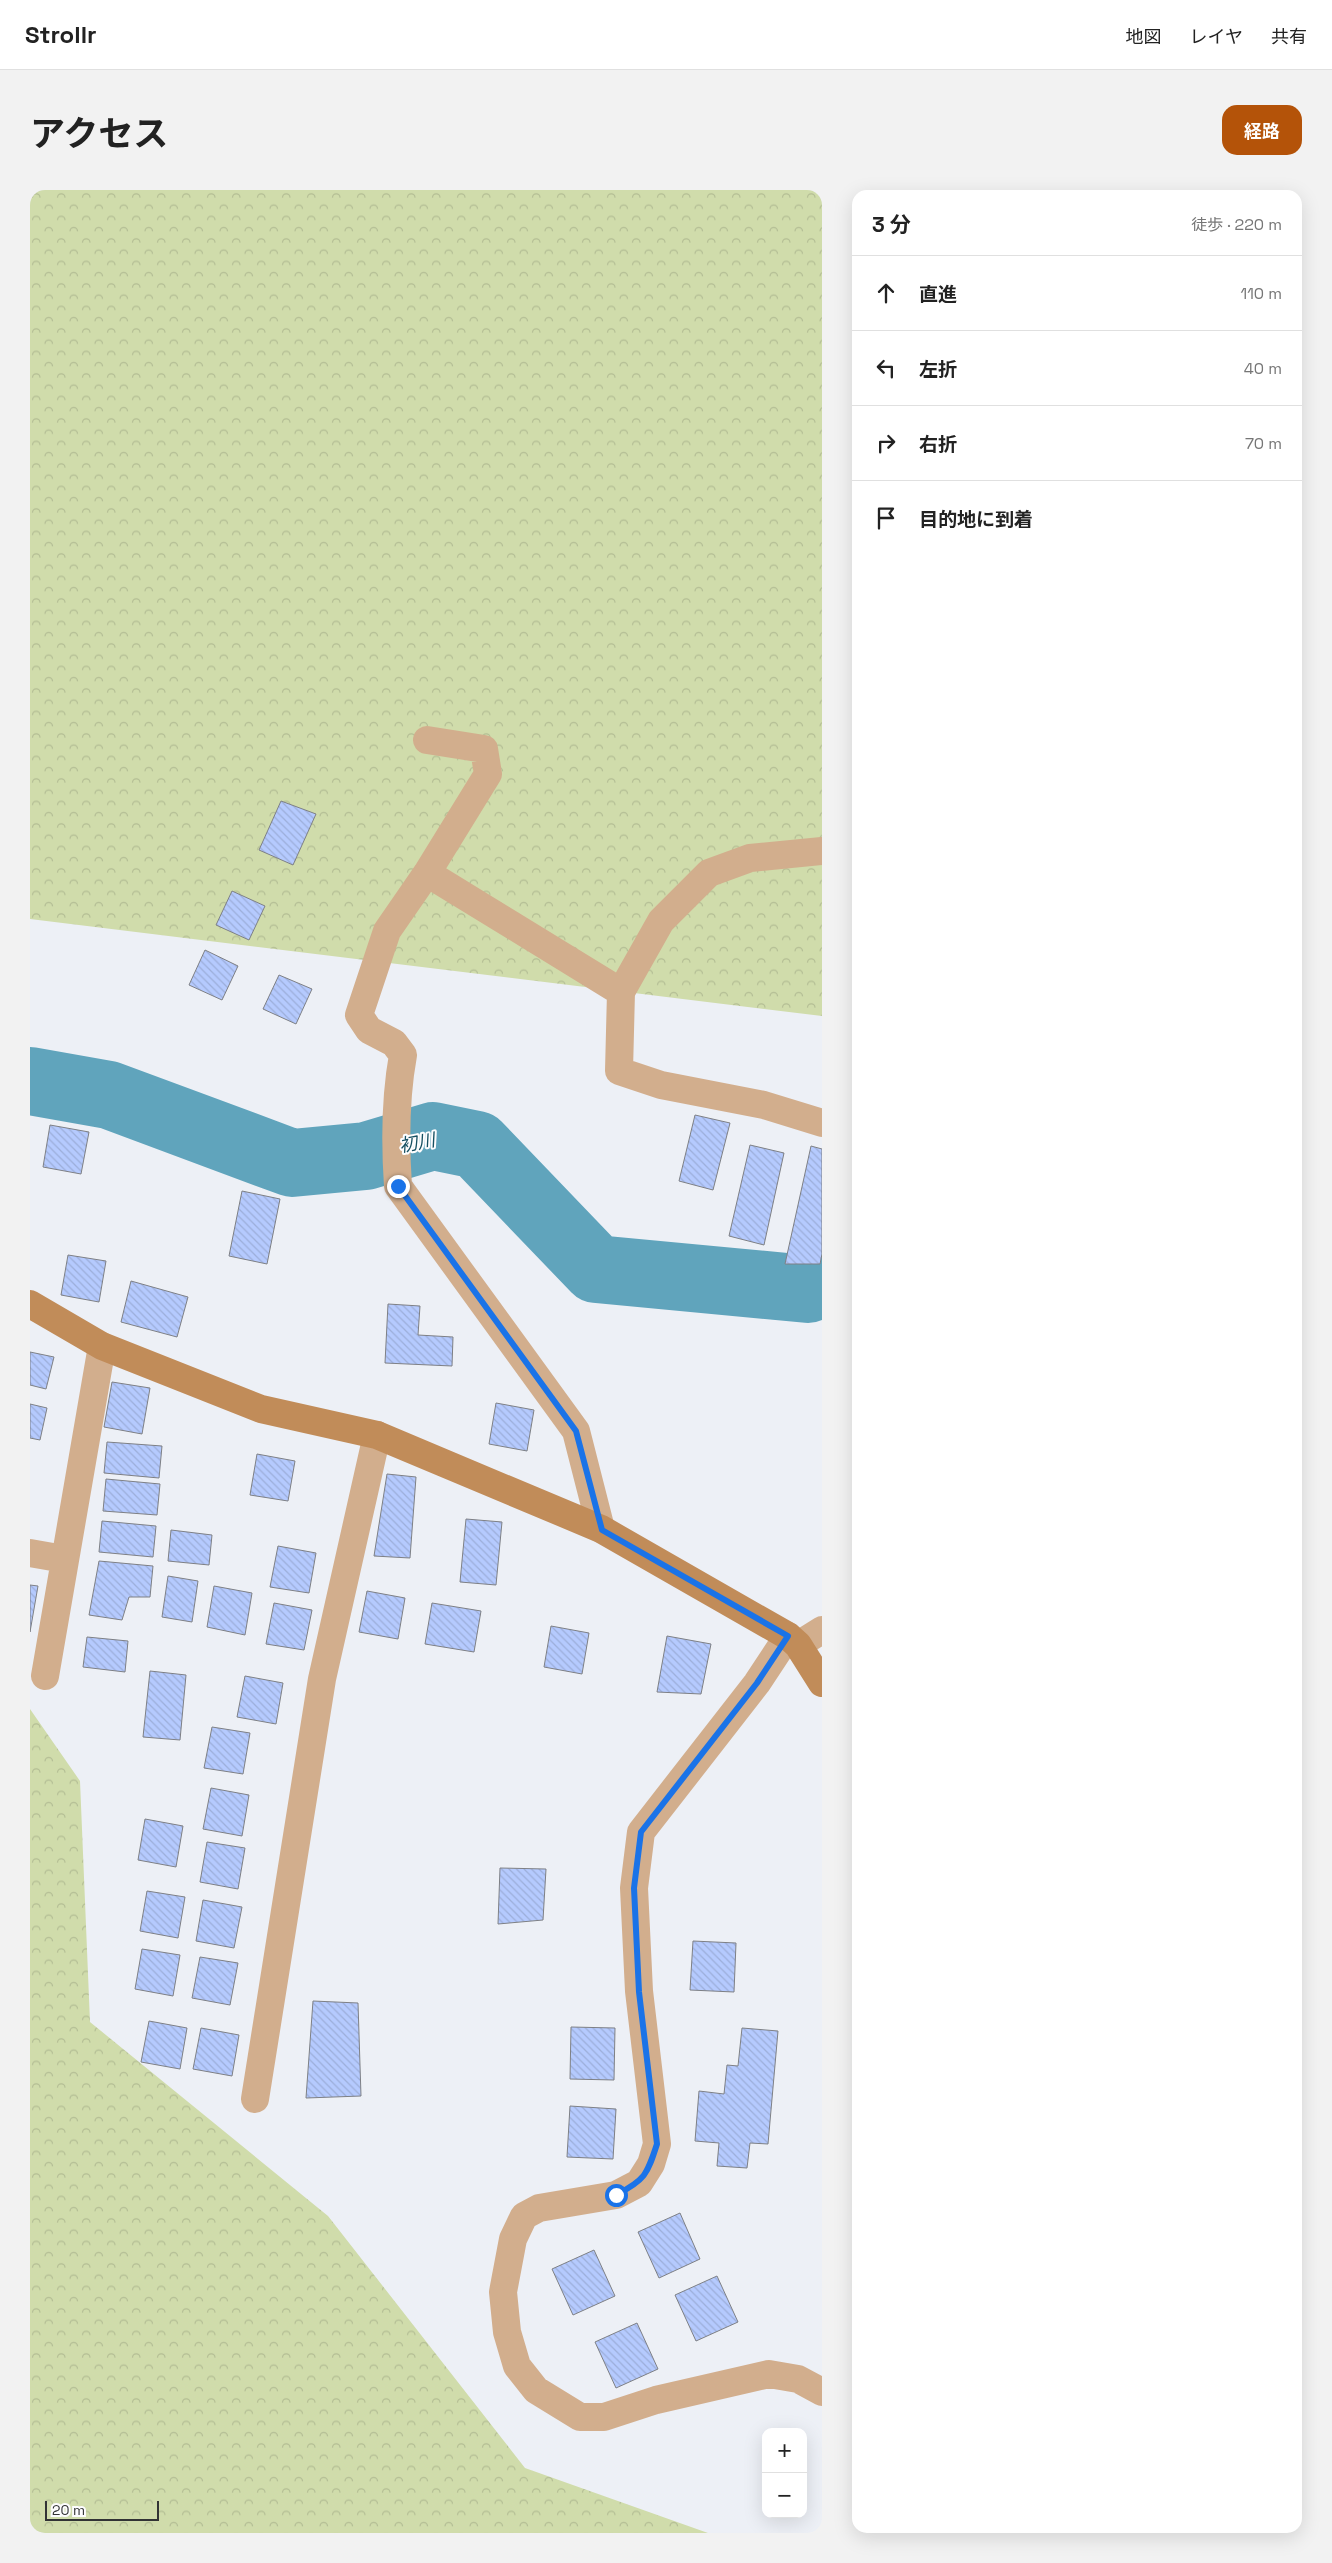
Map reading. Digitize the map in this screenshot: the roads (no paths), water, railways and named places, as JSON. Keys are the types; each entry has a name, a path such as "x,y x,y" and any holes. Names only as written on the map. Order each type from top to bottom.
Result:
{"street":[{"path":"427,740 484,748 488,774 427,873 387,931 359,1015 369,1030 394,1043 403,1055 397,1089 396,1148 398,1186 576,1431 602,1530"},
{"path":"822,851 750,858 709,872 661,921 621,992 619,1072 661,1085 764,1105 822,1123"},
{"path":"427,873 621,992"},
{"path":"30,1304 102,1346 261,1409 377,1435 602,1530 793,1640 822,1684"},
{"path":"45,1676 102,1346"},
{"path":"255,2099 322,1679 377,1435"},
{"path":"30,1553 64,1560"},
{"path":"822,1630 793,1640 757,1683 641,1832 634,1888 639,1992 657,2144 651,2164 638,2183 616,2195 539,2208 524,2216 513,2238 503,2292 507,2332 517,2366 536,2390 580,2417 604,2417 656,2400 769,2374 798,2378 822,2392"}],"waterway":[{"name":"初川","path":"30,1081 109,1095 292,1163 366,1156 433,1136 477,1145 596,1269 808,1289 822,1282"}]}
